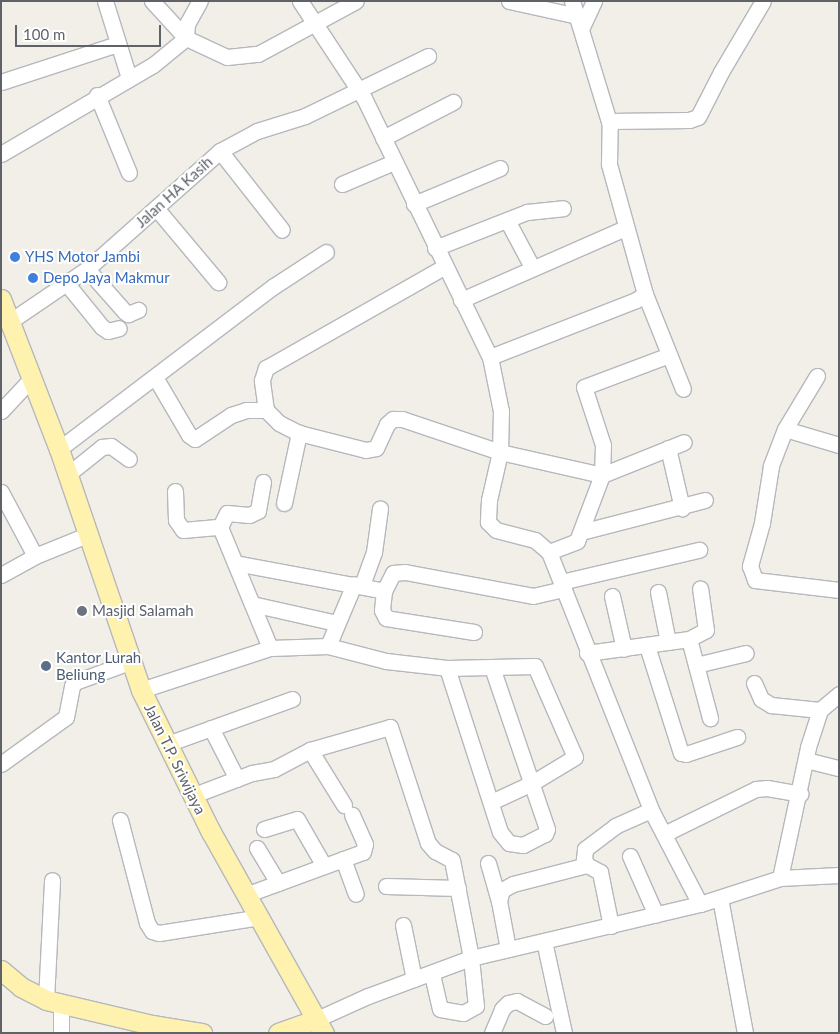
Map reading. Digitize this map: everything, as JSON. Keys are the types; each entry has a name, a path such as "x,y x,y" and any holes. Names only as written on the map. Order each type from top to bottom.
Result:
{"main road":[{"name":"Jalan T.P. Sriwijaya","path":"5,314 59,449 141,690 194,795 320,1026"},
{"path":"1,970 21,988 54,1001 153,1029 202,1033"},
{"path":"278,1033 320,1026"}],"street":[{"path":"105,1 129,78"},
{"path":"152,1 186,38 227,57 245,57 315,24 356,1"},
{"path":"1,154 97,95 153,64 186,38 188,24 200,1"},
{"path":"300,1 356,90 364,98 444,267 490,357 501,412 500,452 489,500 488,522 496,530 535,540 549,552 587,653 651,810 700,904"},
{"path":"509,1 579,22"},
{"path":"572,1 609,121 608,159 625,228 645,285 645,294 683,389"},
{"path":"579,22 594,1"},
{"path":"609,121 689,120 698,117 721,72 763,1"},
{"path":"1,82 117,44"},
{"name":"Jalan HA Kasih","path":"5,314 67,284 87,269 220,151 257,131 305,116 428,56"},
{"path":"97,95 129,173"},
{"path":"382,138 453,102"},
{"path":"220,151 282,230"},
{"path":"342,184 394,162"},
{"path":"414,204 500,168"},
{"path":"156,208 218,282"},
{"path":"435,248 527,212 563,208"},
{"path":"507,220 532,267"},
{"path":"461,300 532,267 625,228"},
{"path":"59,449 274,286 326,252"},
{"path":"444,267 266,368 262,380 266,410 278,423 299,433 366,450 376,448 387,424 393,419 402,419 500,452 602,475 684,442"},
{"path":"87,269 125,312 128,314 138,310"},
{"path":"67,284 102,326 108,331 119,328"},
{"path":"490,357 636,300 645,294"},
{"path":"549,552 578,541 602,475 603,445 584,386 669,355"},
{"path":"817,376 785,429 771,466 762,523 750,566 755,580 839,590"},
{"path":"155,377 189,435 195,439 230,415 246,410 266,410"},
{"path":"1,411 32,379"},
{"path":"785,429 839,445"},
{"path":"284,504 299,433"},
{"path":"67,475 102,447 111,446 129,459"},
{"path":"668,448 682,508"},
{"path":"263,482 258,511 249,515 227,513 220,527 270,648"},
{"path":"175,491 176,520 183,530 220,527"},
{"path":"1,492 35,556"},
{"path":"581,532 682,508 705,500"},
{"path":"328,646 336,623 374,552 380,508"},
{"path":"1,575 35,556 87,535"},
{"path":"474,632 386,618 382,610 384,591 393,573 405,572 533,596 562,586 699,550"},
{"path":"235,563 358,584 384,591"},
{"path":"587,653 689,639 706,630 707,625 700,588"},
{"path":"658,592 668,642"},
{"path":"612,596 624,649"},
{"path":"252,604 336,623"},
{"path":"689,639 710,718"},
{"path":"141,690 270,648 328,646 386,661 447,668 535,666 574,752 573,761 532,784 491,802"},
{"path":"647,646 681,752 686,754 736,736"},
{"path":"696,665 746,653"},
{"path":"1,764 66,717 72,686 76,682 130,662"},
{"path":"447,668 500,832 509,844 523,845 539,838 547,829 492,668"},
{"path":"754,683 761,699 771,704 820,710"},
{"path":"780,878 806,760 820,710 839,694"},
{"path":"167,744 292,699"},
{"path":"194,795 237,779 274,769 310,750 390,727 423,832 435,851 452,860 472,958 477,1002 472,1010 463,1013 440,1008 432,973"},
{"path":"210,728 237,779"},
{"path":"248,894 366,849 348,810 310,750"},
{"path":"806,760 839,768"},
{"path":"664,834 756,789 767,788 800,794"},
{"path":"611,926 600,872 588,865 584,860 585,849 615,826 651,810"},
{"path":"264,829 296,819 324,866"},
{"path":"120,820 147,923 152,931 159,934 260,917"},
{"path":"257,848 278,883"},
{"path":"630,856 656,915"},
{"path":"343,859 356,894"},
{"path":"488,863 499,901 508,949"},
{"path":"499,901 506,886 588,865"},
{"path":"320,1026 414,979 472,958 700,904 780,878 839,875"},
{"path":"52,880 54,1001 61,1033"},
{"path":"386,886 458,888"},
{"path":"720,898 745,1033"},
{"path":"403,925 414,979"},
{"path":"544,941 564,1033"},
{"path":"492,1033 502,1009 508,1003 517,1001 545,1016"}],"place":[{"name":"YHS Motor Jambi","path":"15,257"},
{"name":"Depo Jaya Makmur","path":"33,278"},
{"name":"Masjid Salamah","path":"82,611"},
{"name":"Kantor Lurah Beliung","path":"46,666"}]}
